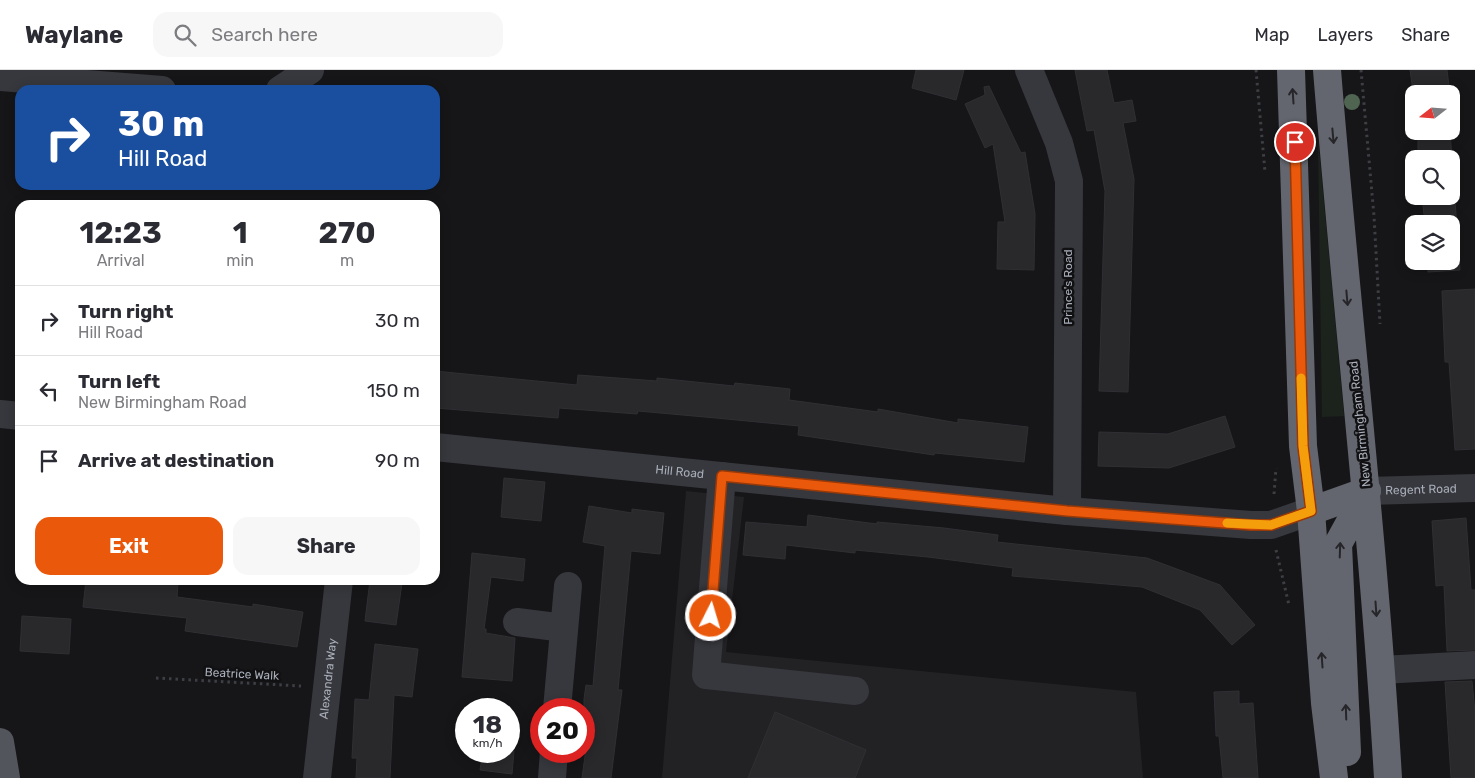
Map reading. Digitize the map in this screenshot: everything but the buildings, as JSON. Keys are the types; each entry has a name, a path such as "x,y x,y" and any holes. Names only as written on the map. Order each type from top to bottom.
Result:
{"highway":[{"path":"1291,70 1303,446 1311,511 1324,686 1334,778"},
{"name":"New Birmingham Road","path":"1327,70 1358,420 1367,491 1388,778"},
{"path":"1311,511 1367,491"},
{"path":"1348,778 1338,544 1367,491"}],"main road":[{"path":"0,742 6,778"}],"street":[{"path":"288,85 310,70"},
{"name":"Prince's Road","path":"1029,70 1059,143 1069,181 1067,511"},
{"path":"0,76 104,85"},
{"path":"0,414 15,416"},
{"name":"Hill Road","path":"440,448 1067,511 1251,525 1271,525 1311,511"},
{"path":"722,476 706,675 855,691"},
{"name":"Regent Road","path":"1367,491 1475,488"},
{"name":"Alexandra Way","path":"317,778 338,585"},
{"path":"558,698 568,586"},
{"path":"517,622 564,628"},
{"path":"1381,670 1475,665"},
{"path":"552,778 553,763"}],"path":[{"path":"1256,70 1265,180"},
{"path":"1361,70 1374,216 1380,326"},
{"name":"Beatrice Walk","path":"156,678 327,688"}],"shaded area":[{"path":"1318,140 1344,416 1322,417"},
{"path":"686,491 744,497 726,652 1136,692 1143,778 662,778"}],"slow traffic":[{"path":"1227,523 1271,525 1311,511 1303,446 1301,378"}],"route":[{"path":"711,616 722,476 1067,511 1251,525 1271,525 1311,511 1303,446 1295,142"}]}
